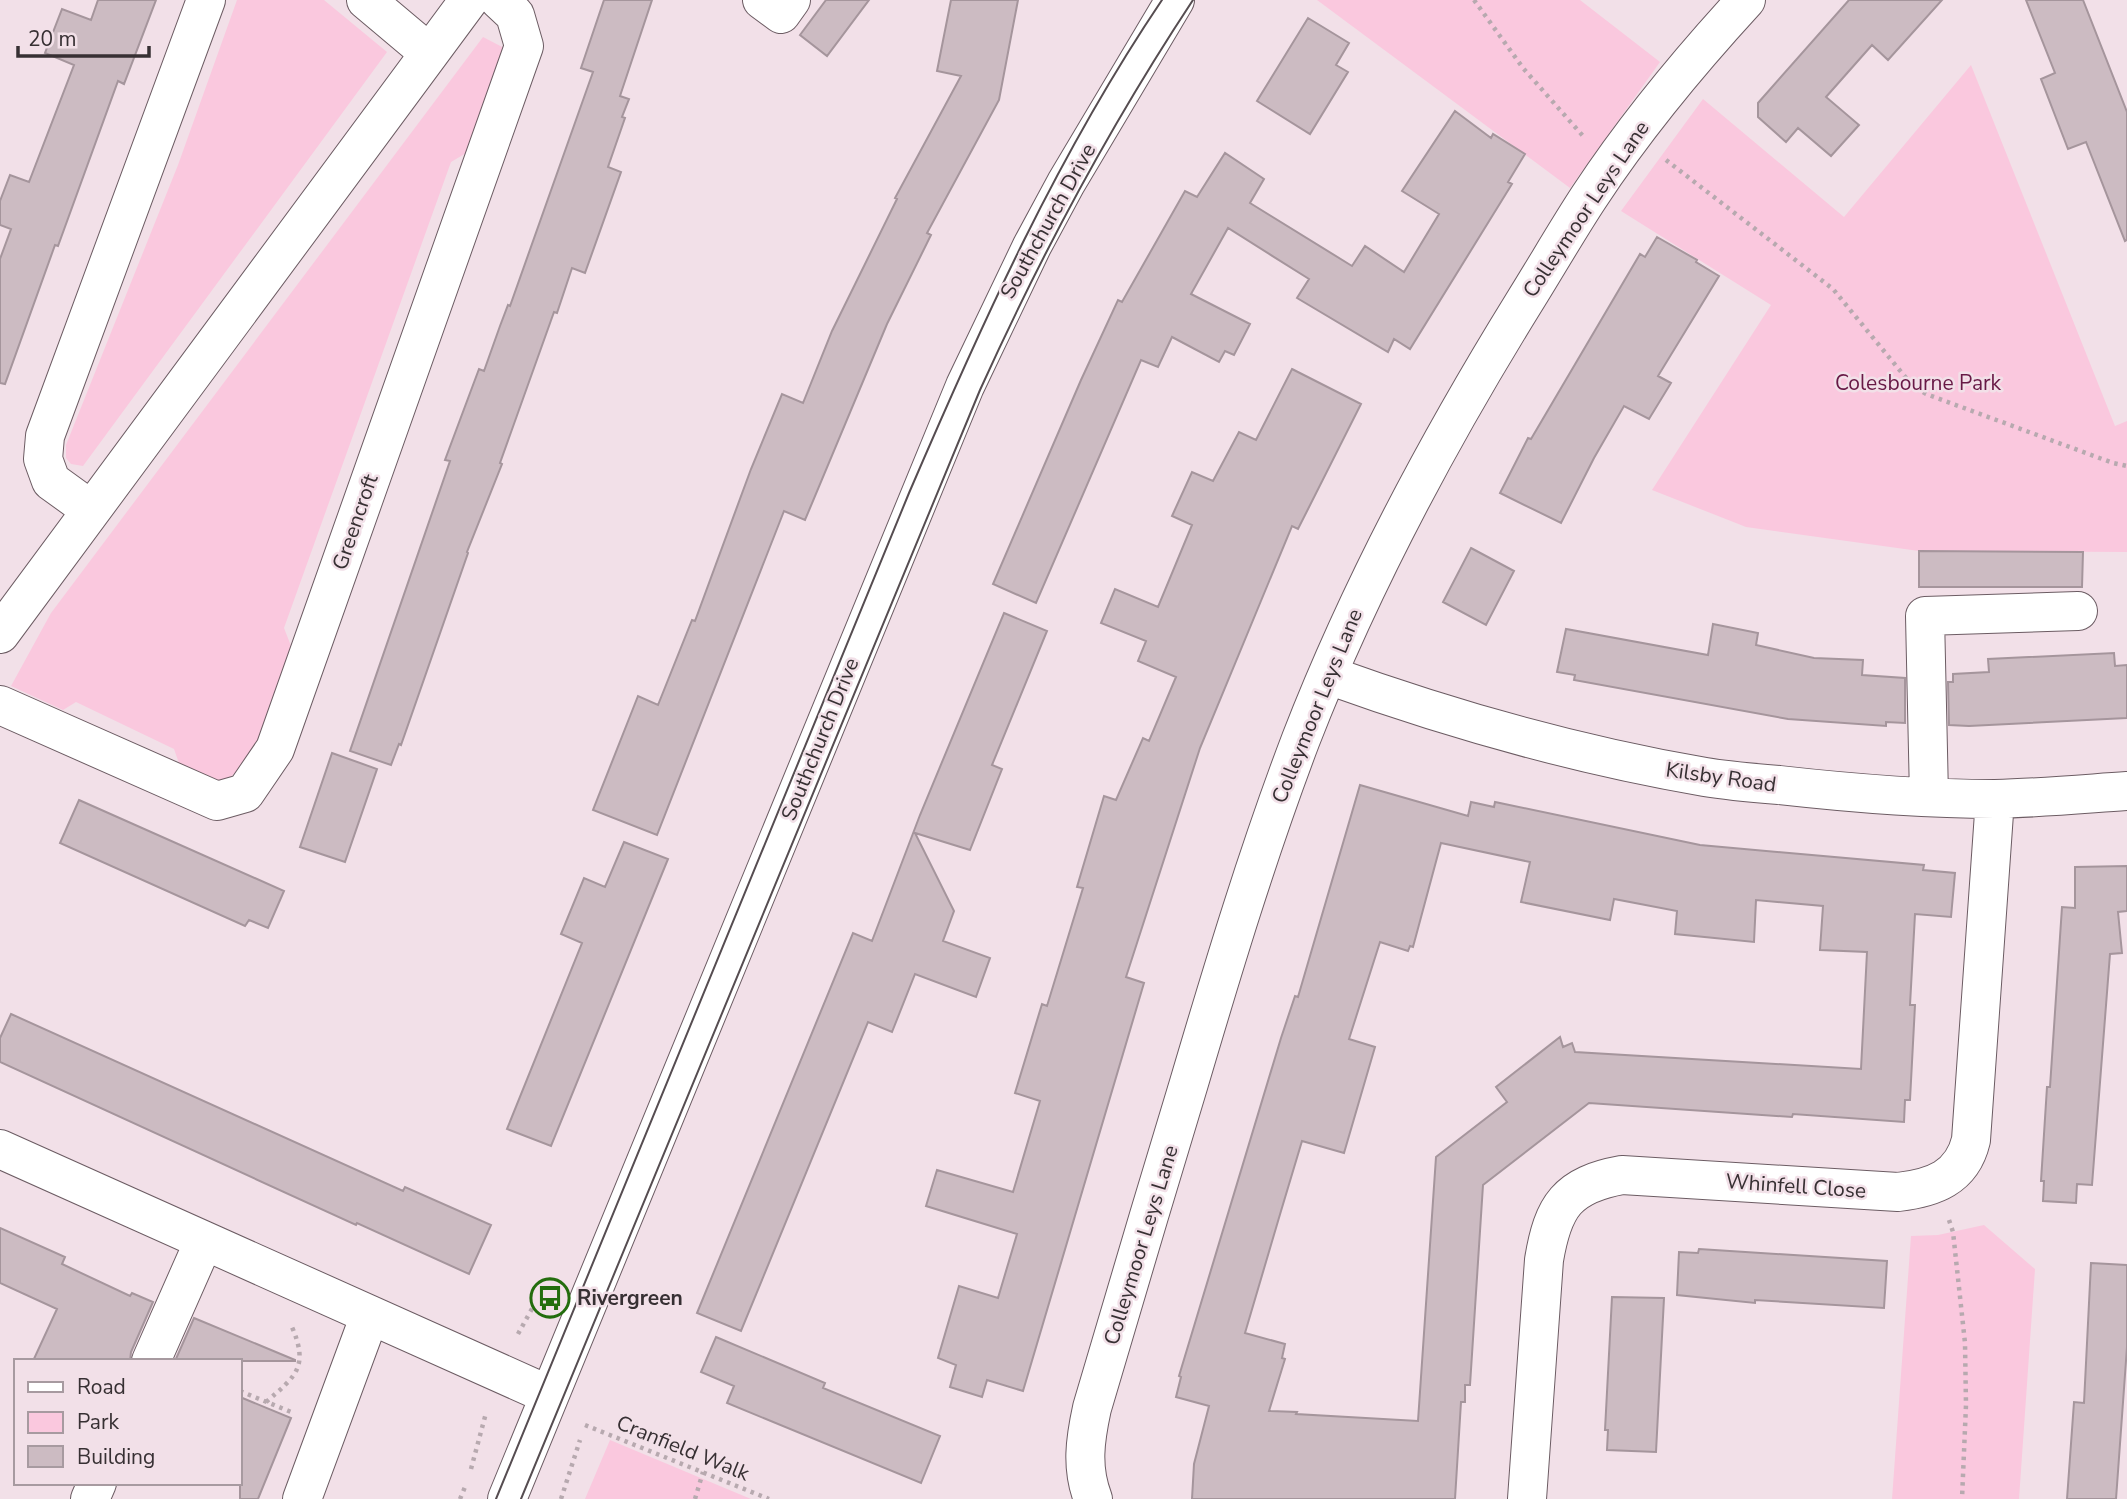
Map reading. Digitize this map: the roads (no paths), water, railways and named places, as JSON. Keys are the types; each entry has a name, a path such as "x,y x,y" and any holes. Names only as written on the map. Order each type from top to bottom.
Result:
{"street":[{"path":"91,510 51,481 43,459 45,436 206,0"},
{"path":"366,0 429,53"},
{"path":"0,634 469,0"},
{"name":"Greencroft","path":"0,705 217,801 246,793 275,749 524,46 515,15 499,0"},
{"path":"762,0 781,14 791,0"},
{"name":"Southchurch Drive","path":"507,1499 965,387 1032,246 1066,183 1175,0"},
{"name":"Colleymoor Leys Lane","path":"1093,1499 1083,1457 1092,1408 1268,829 1359,601 1438,447 1589,198 1676,81 1746,0"},
{"path":"1929,796 1925,616 2078,611"},
{"name":"Kilsby Road","path":"1328,675 1499,730 1596,755 1707,777 1824,790 1995,799 2127,791"},
{"name":"Whinfell Close","path":"1527,1499 1544,1260 1553,1221 1563,1203 1578,1189 1598,1180 1622,1175 1898,1192 1935,1184 1959,1167 1968,1153 1971,1140 1995,799"},
{"path":"0,1149 549,1395"},
{"path":"152,1359 204,1241"},
{"path":"302,1499 370,1315"}],"tram line":[{"path":"496,1499 909,493 965,366 1055,179 1124,58 1162,0"},
{"path":"521,1499 980,390 1027,290 1079,191 1134,94 1193,0"}],"place":[{"name":"Rivergreen","path":"550,1298"}],"park label":[{"name":"Colesbourne Park","path":"1918,383"}]}
